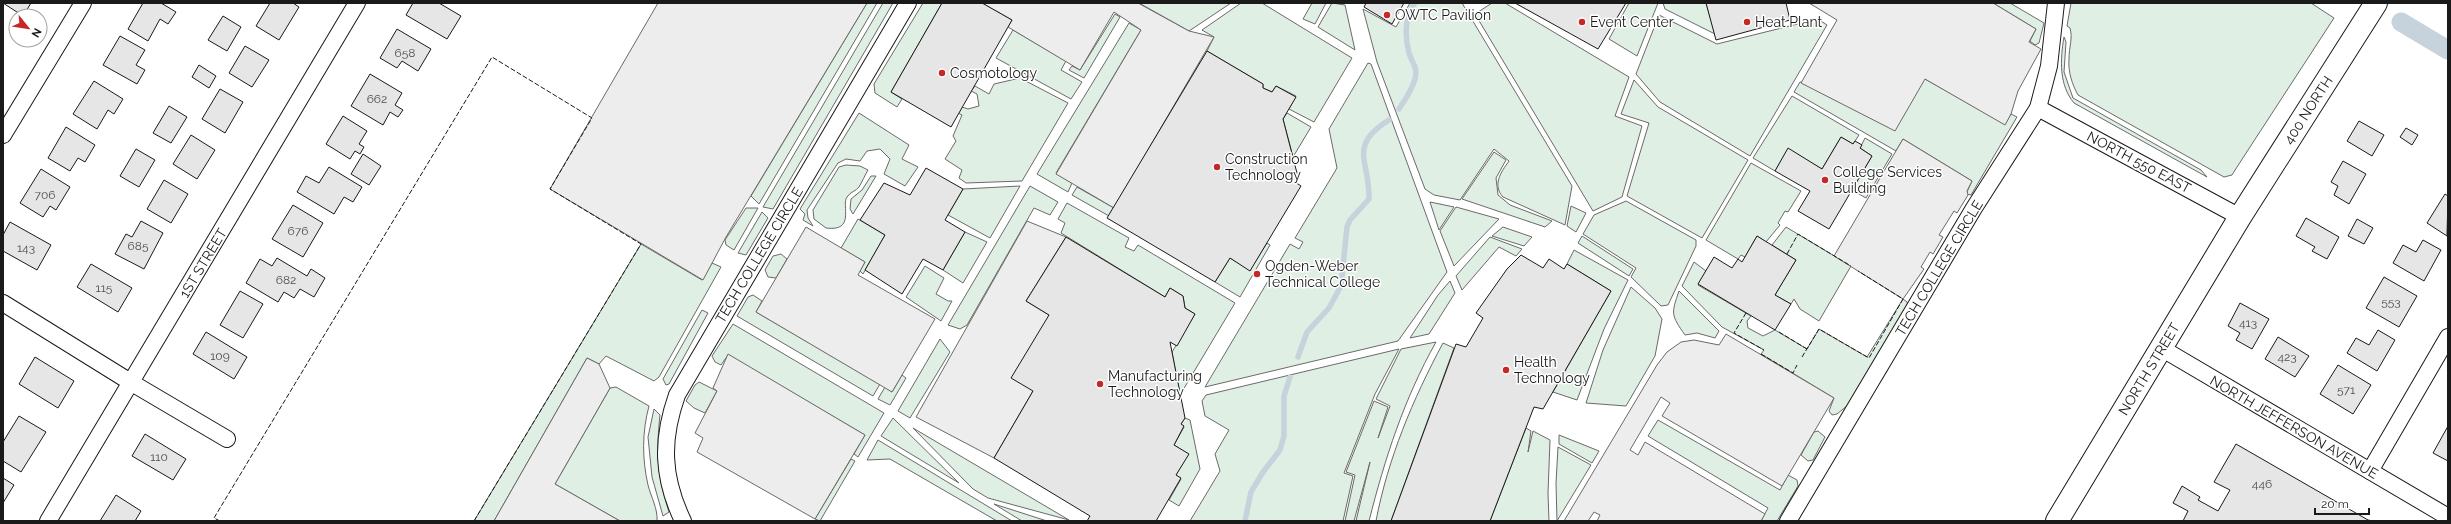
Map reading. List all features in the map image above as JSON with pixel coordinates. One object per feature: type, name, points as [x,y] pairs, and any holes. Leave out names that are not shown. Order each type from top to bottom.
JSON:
[{"type":"main road","name":"400 NORTH","points":[[2240,217],[2376,3]]},
{"type":"main road","name":"NORTH STREET","points":[[2057,521],[2240,217]]},
{"type":"street","points":[[5,126],[83,3]]},
{"type":"street","name":"1ST STREET","points":[[48,521],[132,384],[357,3]]},
{"type":"street","name":"TECH COLLEGE CIRCLE","points":[[683,521],[673,500],[665,464],[668,420],[677,395],[908,3]]},
{"type":"street","name":"TECH COLLEGE CIRCLE","points":[[1788,521],[1974,208],[2038,108],[2049,66],[2056,3]]},
{"type":"street","name":"NORTH 550 EAST","points":[[2038,108],[2240,217]]},
{"type":"street","points":[[3,303],[132,384],[227,439]]},
{"type":"street","points":[[2370,471],[2448,337]]},
{"type":"street","name":"NORTH JEFFERSON AVENUE","points":[[2161,348],[2448,517]]},
{"type":"green space","points":[[867,3],[877,3],[759,204],[751,196]]},
{"type":"green space","points":[[883,3],[893,3],[773,209],[763,207]]},
{"type":"green space","points":[[923,3],[942,3],[891,92],[902,99],[897,107],[875,93],[874,84]]},
{"type":"green space","points":[[1139,3],[1231,3],[1189,31]]},
{"type":"green space","points":[[1241,3],[1262,3],[1352,58],[1314,122],[1289,109],[1296,96],[1276,86],[1272,92],[1263,88],[1263,84],[1207,51],[1214,37],[1202,30]]},
{"type":"green space","points":[[1312,3],[1326,3],[1315,24],[1303,19]]},
{"type":"green space","points":[[1332,3],[1345,5],[1355,50],[1318,27]]},
{"type":"green space","points":[[1410,3],[1462,3],[1572,186],[1565,225],[1503,197],[1498,188],[1498,183],[1503,170],[1509,161],[1494,149],[1460,200],[1434,195],[1425,189],[1377,62],[1363,9],[1396,27]]},
{"type":"green space","points":[[1492,3],[1505,3],[1629,77],[1615,116],[1642,126],[1622,197],[1593,211],[1475,14]]},
{"type":"green space","points":[[1629,3],[1658,3],[1637,56],[1609,39]]},
{"type":"green space","points":[[1663,3],[1706,3],[1715,34],[1665,9]]},
{"type":"green space","points":[[1993,3],[2010,3],[2044,23],[2039,43],[2035,45],[2030,41],[2036,29]]},
{"type":"green space","points":[[2071,3],[2311,3],[2334,18],[2232,175],[2224,177],[2078,95],[2072,82],[2069,69],[2071,35],[2070,28],[2067,26]]},
{"type":"green space","points":[[1115,14],[1120,17],[1084,78],[1069,70],[1072,66],[1080,70]]},
{"type":"green space","points":[[1659,15],[1717,44],[1818,19],[1827,25],[1750,156],[1660,102],[1636,74]]},
{"type":"green space","points":[[1129,23],[1141,30],[1056,173],[1072,183],[1068,192],[1037,174]]},
{"type":"green space","points":[[1013,30],[1066,61],[1061,70],[1082,82],[1071,99],[996,58]]},
{"type":"green space","points":[[2064,37],[2066,42],[2064,72],[2073,98],[2201,170],[2207,177],[2074,103],[2069,96],[2063,80],[2061,63]]},
{"type":"green space","points":[[1368,63],[1371,64],[1447,272],[1398,341],[1205,387],[1290,244],[1299,249],[1303,242],[1295,238],[1337,168],[1329,129]]},
{"type":"green space","points":[[1020,78],[1068,103],[1022,181],[966,183],[959,178],[962,170],[945,159],[956,141],[953,136],[962,115],[958,113],[962,107],[968,109],[979,106],[977,94],[971,91],[975,86],[989,94],[994,84]]},
{"type":"green space","points":[[1925,79],[2005,124],[2011,114],[2017,117],[1971,195],[1966,194],[1972,181],[1903,139],[1896,151],[1794,92],[1800,82]]},
{"type":"green space","points":[[1634,80],[1658,107],[1748,160],[1702,238],[1627,196],[1649,123],[1621,114]]},
{"type":"green space","points":[[1792,96],[1859,135],[1853,144],[1841,137],[1822,169],[1788,149],[1775,171],[1753,158]]},
{"type":"green space","points":[[859,113],[909,145],[902,159],[918,167],[905,186],[884,174],[890,159],[880,149],[867,151],[860,161],[846,159],[838,163],[807,210],[808,218],[813,226],[803,220],[805,214],[800,209]]},
{"type":"green space","points":[[1287,113],[1311,127],[1293,157],[1283,119]]},
{"type":"green space","points":[[1865,138],[1892,154],[1866,198],[1852,190],[1872,156],[1860,148]]},
{"type":"green space","points":[[1494,152],[1506,160],[1496,178],[1498,195],[1510,205],[1552,221],[1545,227],[1462,199]]},
{"type":"green space","points":[[1751,163],[1801,191],[1788,212],[1785,211],[1778,223],[1780,225],[1766,242],[1757,236],[1745,257],[1741,255],[1738,259],[1706,240]]},
{"type":"green space","points":[[846,165],[860,166],[868,170],[859,187],[847,197],[846,217],[844,222],[841,226],[835,228],[826,228],[814,219],[813,210],[839,167]]},
{"type":"green space","points":[[871,176],[876,176],[853,214],[850,209],[851,199],[862,190]]},
{"type":"green space","points":[[1020,186],[990,238],[948,215],[963,189]]},
{"type":"green space","points":[[1030,186],[1058,202],[1050,215],[1034,208],[967,325],[960,329],[948,325]]},
{"type":"green space","points":[[1077,187],[1114,208],[1109,216],[1072,195]]},
{"type":"green space","points":[[1626,201],[1696,240],[1696,246],[1668,305],[1661,306],[1631,277],[1636,268],[1583,234],[1594,215]]},
{"type":"green space","points":[[1430,202],[1454,207],[1439,230]]},
{"type":"green space","points":[[1067,203],[1129,238],[1125,247],[1134,251],[1138,245],[1235,303],[1180,395],[1172,352],[1195,314],[1185,308],[1183,296],[1170,288],[1165,297],[1061,233],[1065,223],[1058,219]]},
{"type":"green space","points":[[1571,206],[1586,213],[1576,232],[1567,226]]},
{"type":"green space","points":[[1456,207],[1499,219],[1454,266],[1440,231]]},
{"type":"green space","points":[[746,208],[758,208],[734,250],[726,245],[725,240]]},
{"type":"green space","points":[[762,212],[768,218],[746,255],[738,253]]},
{"type":"green space","points":[[858,219],[885,235],[863,274],[860,271],[865,262],[841,248]]},
{"type":"green space","points":[[1503,227],[1532,237],[1524,246],[1492,236]]},
{"type":"green space","points":[[1786,227],[1851,266],[1819,321],[1800,309],[1794,299],[1791,304],[1775,295],[1796,260],[1772,245]]},
{"type":"green space","points":[[965,232],[987,242],[963,283],[943,270]]},
{"type":"green space","points":[[1582,236],[1633,269],[1629,276],[1578,243]]},
{"type":"green space","points":[[1490,237],[1522,249],[1516,256],[1499,247],[1462,290],[1456,276]]},
{"type":"green space","points":[[1267,243],[1270,245],[1240,297],[1215,282],[1230,258],[1250,270]]},
{"type":"green space","points":[[641,244],[702,280],[712,263],[721,267],[659,377],[654,381],[606,356],[599,364],[587,358],[494,521],[474,521]]},
{"type":"green space","points":[[1574,250],[1628,280],[1604,329],[1577,400],[1553,392],[1611,291],[1567,264]]},
{"type":"green space","points":[[781,254],[787,259],[776,278],[768,277],[765,270],[773,256]]},
{"type":"green space","points":[[1694,262],[1706,271],[1698,285],[1751,316],[1747,321],[1748,328],[1763,336],[1775,330],[1807,349],[1819,329],[1867,357],[1903,299],[1907,302],[1908,306],[1848,405],[1837,414],[1832,415],[1829,411],[1834,398],[1761,354],[1764,350],[1722,327],[1682,286]]},
{"type":"green space","points":[[925,266],[944,278],[936,294],[948,301],[952,301],[941,321],[906,297]]},
{"type":"green space","points":[[1450,281],[1455,293],[1429,334],[1410,338],[1438,295]]},
{"type":"green space","points":[[1631,287],[1655,308],[1662,319],[1655,356],[1626,406],[1586,403],[1603,350]]},
{"type":"green space","points":[[1679,291],[1719,331],[1715,338],[1697,333],[1685,335],[1677,323],[1674,314]]},
{"type":"green space","points":[[753,295],[762,301],[756,312],[880,384],[873,396],[737,316],[748,297]]},
{"type":"green space","points":[[702,310],[708,313],[669,384],[666,385],[663,379]]},
{"type":"green space","points":[[733,324],[884,413],[858,457],[854,454],[865,435],[728,355],[721,365],[715,362],[712,356]]},
{"type":"green space","points":[[940,339],[950,352],[910,418],[898,411]]},
{"type":"green space","points":[[1436,342],[1414,385],[1396,429],[1369,521],[1356,521],[1370,462],[1354,521],[1345,521],[1355,475],[1346,472],[1374,401],[1388,407],[1378,438],[1390,406],[1376,399],[1401,349]]},
{"type":"green space","points":[[1443,343],[1454,348],[1391,521],[1376,521],[1387,474],[1403,429]]},
{"type":"green space","points":[[1399,349],[1375,394],[1344,473],[1353,476],[1343,521],[1190,521],[1220,471],[1215,454],[1229,430],[1205,416],[1202,401],[1206,395]]},
{"type":"green space","points":[[902,375],[906,378],[890,405],[878,399],[885,387],[892,392]]},
{"type":"green space","points":[[699,382],[717,391],[705,413],[694,408],[686,401],[695,385]]},
{"type":"green space","points":[[616,387],[649,406],[645,426],[644,455],[646,475],[657,521],[620,521],[555,484],[610,388]]},
{"type":"green space","points":[[654,409],[660,415],[658,464],[662,487],[669,512],[663,516],[652,477],[648,437]]},
{"type":"green space","points":[[893,418],[959,483],[881,436]]},
{"type":"green space","points":[[1185,418],[1190,420],[1200,469],[1179,506],[1169,500],[1181,479],[1176,475],[1188,454],[1174,445],[1184,427],[1181,424]]},
{"type":"green space","points":[[1658,420],[1780,490],[1788,475],[1797,480],[1798,486],[1777,521],[1761,521],[1768,508],[1648,436]]},
{"type":"green space","points":[[913,428],[1069,520],[988,498],[973,489]]},
{"type":"green space","points":[[1526,428],[1531,431],[1528,452],[1533,431],[1550,440],[1548,493],[1549,521],[1490,521]]},
{"type":"green space","points":[[1818,431],[1825,437],[1813,460],[1808,461],[1801,455],[1814,432]]},
{"type":"green space","points":[[1559,435],[1599,451],[1592,463],[1559,444]]},
{"type":"green space","points":[[878,440],[1012,521],[997,521],[890,459],[867,460]]},
{"type":"green space","points":[[1558,447],[1591,465],[1557,521],[1556,483]]},
{"type":"green space","points":[[851,459],[855,461],[820,521],[815,519]]},
{"type":"green space","points":[[994,504],[1047,521],[1022,521]]},
{"type":"shaded area","points":[[658,3],[867,3],[726,237],[703,280],[550,189]]},
{"type":"shaded area","points":[[982,3],[1138,3],[1189,31],[1214,37],[1114,208],[1056,174],[1141,30],[1114,12],[1080,70],[1008,27],[1012,20]]},
{"type":"shaded area","points":[[1809,3],[1993,3],[2036,29],[2029,42],[2041,49],[2018,91],[2011,114],[2005,125],[1925,79],[1895,131],[1801,83],[1837,20]]},
{"type":"shaded area","points":[[1903,139],[1972,181],[1967,191],[1968,195],[1957,213],[1954,211],[1939,235],[1943,237],[1933,254],[1930,252],[1921,267],[1924,269],[1903,299],[1834,256]]},
{"type":"shaded area","points":[[1027,221],[1066,237],[1026,301],[1049,315],[1033,391],[994,458],[916,417]]},
{"type":"shaded area","points":[[806,227],[865,262],[858,275],[935,319],[892,392],[756,312]]},
{"type":"shaded area","points":[[1726,334],[1834,398],[1782,486],[1662,416],[1670,403],[1661,397],[1630,450],[1638,455],[1645,442],[1765,514],[1761,521],[1597,521],[1600,515],[1594,512],[1588,521],[1564,521],[1657,365],[1667,352],[1681,342],[1694,340],[1719,345]]},
{"type":"shaded area","points":[[728,354],[865,435],[815,519],[697,452],[703,438],[695,433],[717,391],[713,388]]},
{"type":"shaded area","points":[[587,358],[599,364],[610,388],[555,484],[620,521],[494,521]]},
{"type":"building","points":[[3,3],[31,3],[28,8],[11,8]]},
{"type":"building","points":[[143,3],[161,3],[176,12],[168,24],[160,19],[148,41],[128,29]]},
{"type":"building","points":[[270,3],[293,3],[299,7],[279,40],[256,26]]},
{"type":"building","points":[[413,3],[439,3],[461,16],[447,39],[406,15]]},
{"type":"building","name":"Cosmotology","points":[[942,3],[982,3],[1012,20],[951,127],[891,92]]},
{"type":"building","name":"OWTC Pavilion","points":[[1366,3],[1404,3],[1392,24],[1364,7]]},
{"type":"building","name":"Event Center","points":[[1515,3],[1626,3],[1598,49]]},
{"type":"building","name":"Heat Plant","points":[[1706,3],[1786,3],[1790,20],[1716,40]]},
{"type":"building","points":[[223,16],[241,27],[227,51],[208,40]]},
{"type":"building","points":[[397,29],[431,49],[418,71],[402,61],[397,68],[380,58]]},
{"type":"building","points":[[120,36],[145,50],[136,65],[145,70],[137,84],[103,65]]},
{"type":"building","points":[[245,46],[269,60],[252,87],[229,73]]},
{"type":"building","name":"Construction Technology","points":[[1207,51],[1263,84],[1263,88],[1272,92],[1276,86],[1296,97],[1283,119],[1298,177],[1295,182],[1301,186],[1250,271],[1230,258],[1215,282],[1107,218]]},
{"type":"building","points":[[199,65],[216,76],[209,88],[192,77]]},
{"type":"building","points":[[370,74],[402,93],[395,105],[403,110],[398,117],[390,112],[383,125],[351,106]]},
{"type":"building","points":[[94,81],[123,99],[114,114],[108,110],[97,129],[73,114]]},
{"type":"building","points":[[220,89],[243,102],[225,133],[202,119]]},
{"type":"building","points":[[169,106],[187,117],[171,143],[153,133]]},
{"type":"building","points":[[343,116],[367,131],[359,144],[364,147],[360,154],[355,151],[350,159],[326,144]]},
{"type":"building","points":[[2359,121],[2384,135],[2372,156],[2347,141]]},
{"type":"building","points":[[66,127],[95,145],[85,162],[78,158],[70,171],[48,158]]},
{"type":"building","points":[[2406,128],[2418,135],[2412,145],[2400,137]]},
{"type":"building","points":[[191,135],[215,150],[197,179],[173,164]]},
{"type":"building","name":"College Services Building","points":[[1841,137],[1853,144],[1855,141],[1862,145],[1860,148],[1872,156],[1829,229],[1798,211],[1810,191],[1775,171],[1788,148],[1822,169]]},
{"type":"building","points":[[136,149],[155,160],[139,187],[120,176]]},
{"type":"building","points":[[363,154],[381,166],[369,185],[351,174]]},
{"type":"building","points":[[2343,161],[2366,174],[2349,204],[2334,195],[2338,186],[2331,182]]},
{"type":"building","points":[[329,167],[362,187],[353,202],[344,197],[334,214],[297,192],[306,176],[319,183]]},
{"type":"building","points":[[926,168],[963,189],[945,220],[965,232],[943,270],[923,259],[902,294],[865,270],[885,235],[860,220],[884,183],[910,195]]},
{"type":"building","points":[[41,169],[70,187],[56,210],[50,206],[43,217],[20,203]]},
{"type":"building","points":[[164,180],[188,194],[171,223],[147,209]]},
{"type":"building","points":[[2445,194],[2448,196],[2447,236],[2427,223]]},
{"type":"building","points":[[293,205],[323,223],[303,257],[272,239]]},
{"type":"building","points":[[2306,218],[2339,237],[2327,259],[2312,251],[2315,247],[2296,236]]},
{"type":"building","points":[[2357,219],[2373,228],[2364,244],[2348,236]]},
{"type":"building","points":[[141,221],[163,233],[144,269],[115,254],[126,234],[132,237]]},
{"type":"building","points":[[10,222],[51,245],[37,270],[3,251],[3,235]]},
{"type":"building","points":[[1757,236],[1796,260],[1775,295],[1791,304],[1775,330],[1698,284],[1714,257],[1732,268],[1738,259],[1742,262]]},
{"type":"building","name":"Manufacturing Technology","points":[[1066,237],[1165,297],[1170,288],[1183,296],[1185,308],[1195,314],[1177,346],[1170,342],[1185,418],[1181,424],[1184,426],[1174,445],[1189,454],[1176,475],[1181,478],[1156,521],[1087,521],[1090,516],[994,458],[1033,391],[1011,378],[1049,315],[1026,301]]},
{"type":"building","points":[[2423,240],[2441,250],[2424,281],[2393,263],[2403,245],[2416,252]]},
{"type":"building","name":"Health Technology","points":[[1521,255],[1543,268],[1549,259],[1564,269],[1567,264],[1611,291],[1543,409],[1534,407],[1490,521],[1391,521],[1456,344],[1466,347],[1483,318],[1476,313],[1507,269]]},
{"type":"building","points":[[277,258],[307,276],[311,269],[325,278],[314,297],[300,289],[294,298],[284,292],[278,302],[246,283],[260,259],[272,266]]},
{"type":"building","points":[[91,264],[132,288],[118,312],[77,287]]},
{"type":"building","points":[[2384,277],[2417,296],[2399,327],[2366,308]]},
{"type":"building","points":[[240,291],[263,304],[243,338],[220,325]]},
{"type":"building","points":[[2240,303],[2269,319],[2252,349],[2236,340],[2240,333],[2228,326]]},
{"type":"building","points":[[2378,330],[2395,340],[2377,371],[2347,353],[2356,338],[2369,345]]},
{"type":"building","points":[[206,332],[247,357],[234,379],[193,354]]},
{"type":"building","points":[[2278,337],[2309,356],[2295,377],[2265,359]]},
{"type":"building","points":[[35,357],[74,381],[58,408],[19,384]]},
{"type":"building","points":[[2338,365],[2371,385],[2353,414],[2320,394]]},
{"type":"building","points":[[19,416],[46,432],[21,472],[3,461],[3,442]]},
{"type":"building","points":[[2448,426],[2448,461],[2433,453]]},
{"type":"building","points":[[145,434],[186,459],[173,480],[132,456]]},
{"type":"building","points":[[2236,444],[2368,520],[2373,521],[2183,521],[2188,511],[2173,503],[2182,486],[2200,497],[2198,500],[2218,511],[2230,490],[2214,482]]},
{"type":"building","points":[[3,478],[14,485],[3,503]]},
{"type":"building","points":[[116,495],[141,511],[135,521],[100,521]]},
{"type":"waterway","points":[[1399,109],[1410,91],[1416,75],[1409,53],[1406,34],[1409,14],[1415,3]]},
{"type":"waterway","points":[[2401,22],[2448,50]]},
{"type":"waterway","points":[[1298,357],[1307,332],[1329,308],[1341,286],[1347,227],[1350,220],[1369,199],[1364,146],[1368,138],[1376,129],[1389,120]]},
{"type":"waterway","points":[[1245,521],[1251,492],[1263,472],[1280,450],[1284,436],[1284,396],[1290,377]]},
{"type":"fence","points":[[220,521],[214,518],[492,57],[592,118],[550,189],[641,244],[474,521]]},
{"type":"fence","points":[[1787,254],[1798,234],[1851,266]]},
{"type":"fence","points":[[1802,357],[1819,329],[1869,358],[1903,299],[1858,271]]},
{"type":"fence","points":[[1746,313],[1734,333],[1764,350]]},
{"type":"fence","points":[[1779,332],[1807,349]]},
{"type":"fence","points":[[1761,354],[1793,373],[1797,365]]},
{"type":"place","name":"OWTC Pavilion","points":[[1387,15]]},
{"type":"place","name":"Event Center","points":[[1582,22]]},
{"type":"place","name":"Heat Plant","points":[[1747,22]]},
{"type":"place","name":"Cosmotology","points":[[942,73]]},
{"type":"place","name":"Construction Technology","points":[[1217,167]]},
{"type":"place","name":"College Services Building","points":[[1825,180]]},
{"type":"place","name":"Ogden-Weber Technical College","points":[[1257,274]]},
{"type":"place","name":"Health Technology","points":[[1506,370]]},
{"type":"place","name":"Manufacturing Technology","points":[[1100,384]]}]
